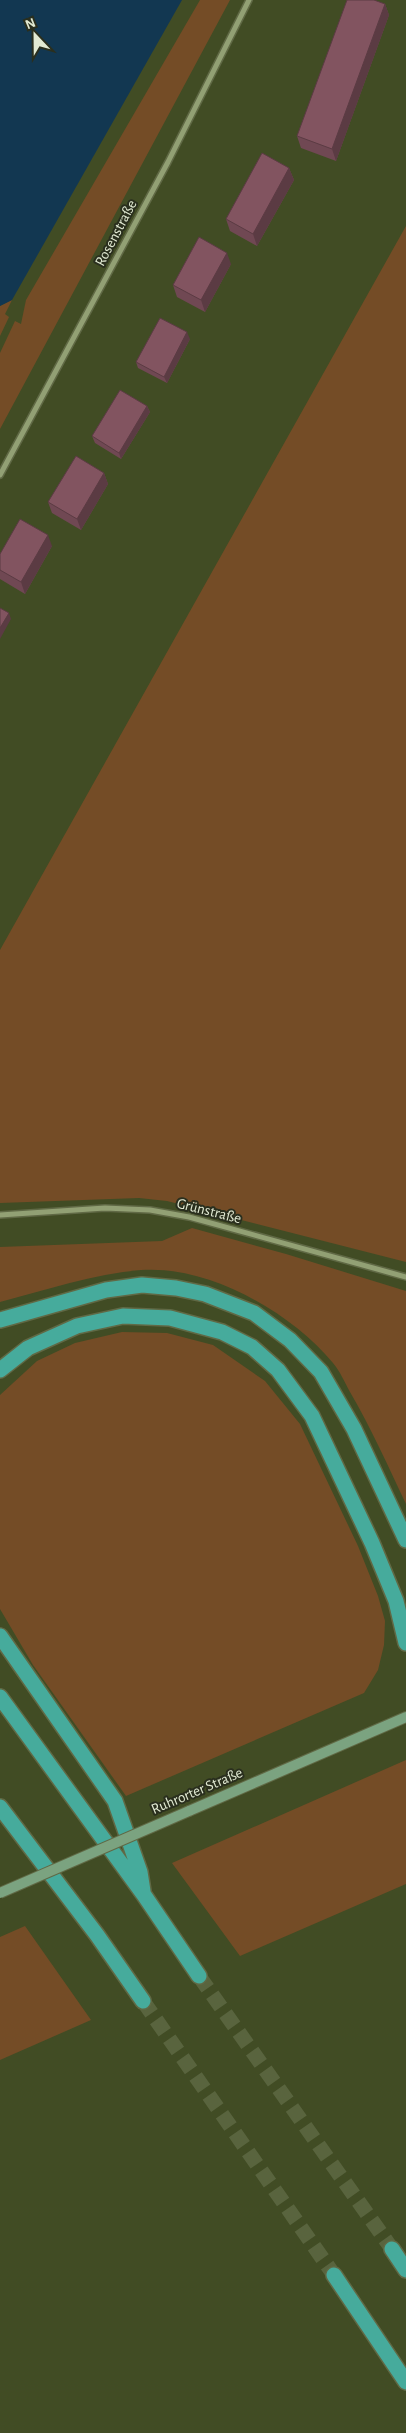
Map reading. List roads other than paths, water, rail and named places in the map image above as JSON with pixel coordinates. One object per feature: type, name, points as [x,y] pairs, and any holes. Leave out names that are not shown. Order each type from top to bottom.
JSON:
[{"type":"highway","points":[[0,1320],[106,1290],[142,1285],[176,1288],[205,1294],[254,1313],[290,1340],[321,1372],[354,1429],[406,1540]]},
{"type":"highway","points":[[0,1370],[28,1348],[77,1326],[122,1316],[170,1318],[222,1332],[252,1347],[278,1370],[312,1416],[372,1543],[396,1601],[406,1643]]},
{"type":"highway","points":[[0,1636],[115,1801],[140,1872],[144,1895]]},
{"type":"highway","points":[[0,1697],[144,1895],[199,1976]]},
{"type":"highway","points":[[0,1807],[97,1935],[143,2001]]},
{"type":"highway","points":[[392,2249],[406,2270]]},
{"type":"highway","points":[[334,2275],[406,2382]]},
{"type":"main road","name":"Ruhrorter Straße","points":[[0,1894],[406,1718]]},
{"type":"street","name":"Rosenstraße","points":[[0,475],[168,162],[250,0]]},
{"type":"street","name":"Grünstraße","points":[[0,1215],[105,1208],[150,1210],[189,1217],[406,1277]]},
{"type":"water","points":[[0,0],[182,0],[12,300],[0,306]]},
{"type":"tunnel","points":[[199,1976],[392,2249]]},
{"type":"tunnel","points":[[143,2001],[334,2275]]}]
